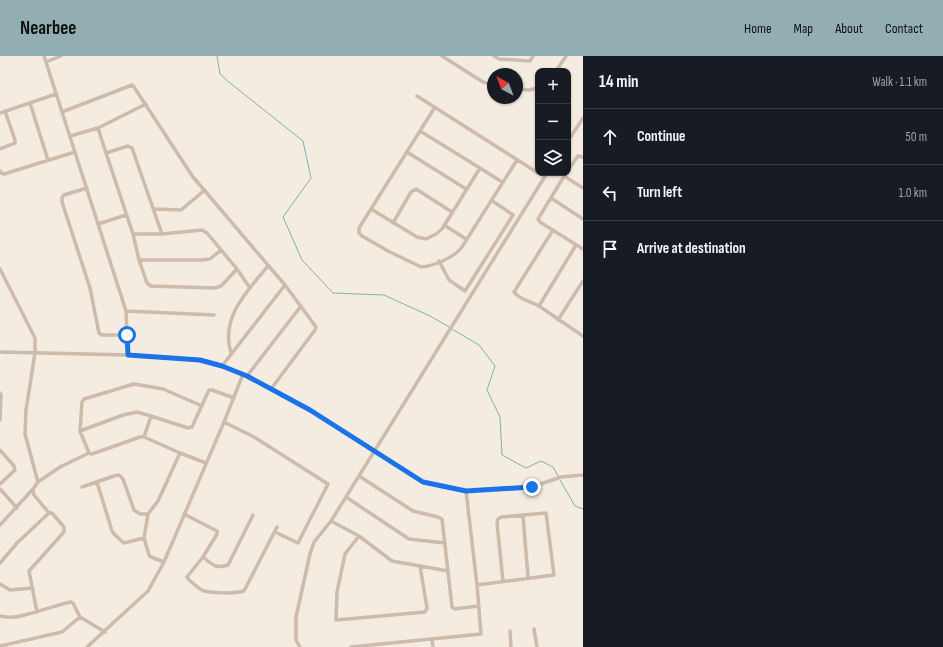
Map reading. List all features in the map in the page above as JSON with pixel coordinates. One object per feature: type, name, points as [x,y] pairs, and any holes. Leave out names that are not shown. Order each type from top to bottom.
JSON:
[{"type":"street","points":[[44,56],[126,311],[128,355]]},
{"type":"street","points":[[46,62],[61,56]]},
{"type":"street","points":[[442,56],[487,83]]},
{"type":"street","points":[[494,56],[499,59],[530,61],[533,56]]},
{"type":"street","points":[[558,68],[566,56]]},
{"type":"street","points":[[62,112],[129,86],[134,87],[194,177],[301,306],[316,327],[315,330],[271,389]]},
{"type":"street","points":[[523,90],[535,89]]},
{"type":"street","points":[[0,113],[56,94]]},
{"type":"street","points":[[417,96],[535,171]]},
{"type":"street","points":[[30,103],[48,160]]},
{"type":"street","points":[[70,136],[98,128],[146,104]]},
{"type":"street","points":[[435,107],[359,228],[359,233],[362,236],[416,265],[425,266],[439,261],[459,251],[490,200],[517,160]]},
{"type":"street","points":[[0,148],[15,143],[5,111]]},
{"type":"street","points":[[569,140],[582,121]]},
{"type":"street","points":[[98,128],[133,234],[139,260],[147,282],[151,286],[218,288],[237,268]]},
{"type":"street","points":[[420,131],[502,182]]},
{"type":"street","points":[[106,153],[128,146],[132,148],[162,234]]},
{"type":"street","points":[[0,171],[4,174],[75,152]]},
{"type":"street","points":[[407,152],[466,189]]},
{"type":"street","points":[[571,166],[578,156],[583,157]]},
{"type":"street","points":[[371,209],[417,238],[426,239],[436,234],[444,226],[480,168]]},
{"type":"street","points":[[300,647],[296,640],[296,617],[314,542],[331,521],[545,176]]},
{"type":"street","points":[[564,176],[538,219],[540,222],[583,249]]},
{"type":"street","points":[[566,176],[583,188]]},
{"type":"street","points":[[87,188],[64,195],[62,202],[90,288],[99,333],[102,335],[127,335]]},
{"type":"street","points":[[393,223],[411,192],[416,189],[452,212]]},
{"type":"street","points":[[154,209],[181,210],[205,190]]},
{"type":"street","points":[[551,198],[583,219]]},
{"type":"street","points":[[465,291],[513,215],[490,200]]},
{"type":"street","points":[[98,224],[126,215]]},
{"type":"street","points":[[444,226],[466,239]]},
{"type":"street","points":[[133,234],[162,234],[202,230],[207,233],[237,268],[250,288]]},
{"type":"street","points":[[553,230],[514,292],[525,300],[539,306],[581,335],[583,329]]},
{"type":"street","points":[[539,306],[576,245]]},
{"type":"street","points":[[139,260],[203,260],[210,259],[221,250]]},
{"type":"street","points":[[439,261],[449,280],[471,295]]},
{"type":"street","points":[[231,353],[227,333],[232,316],[250,288],[268,266]]},
{"type":"street","points":[[0,269],[34,338],[35,353],[26,410],[26,434],[38,482]]},
{"type":"street","points":[[558,320],[583,281]]},
{"type":"street","points":[[222,366],[285,285]]},
{"type":"street","points":[[247,376],[301,306]]},
{"type":"street","points":[[126,311],[214,315]]},
{"type":"street","points":[[0,352],[128,355],[200,360],[222,366],[243,374],[310,410],[423,482],[466,491],[532,487],[561,477],[583,474]]},
{"type":"street","points":[[87,647],[148,591],[164,562],[243,374]]},
{"type":"street","points":[[89,453],[80,431],[84,399],[134,384],[163,389],[202,406]]},
{"type":"street","points":[[80,431],[123,415],[137,412],[188,428],[192,427],[209,390],[234,398]]},
{"type":"street","points":[[0,393],[0,420]]},
{"type":"street","points":[[144,437],[152,416]]},
{"type":"street","points":[[224,422],[254,437],[328,484],[298,543],[275,532]]},
{"type":"street","points":[[0,525],[33,490],[38,482],[60,467],[89,453],[92,454],[140,437],[144,437],[206,463]]},
{"type":"street","points":[[0,450],[14,466],[15,470],[0,484]]},
{"type":"street","points":[[164,562],[149,555],[144,538],[148,514],[158,501],[180,453]]},
{"type":"street","points":[[82,487],[114,476],[119,476],[123,479],[134,510],[140,514],[148,514]]},
{"type":"street","points":[[359,476],[413,511],[440,517],[442,519],[452,607],[455,609],[478,606]]},
{"type":"street","points":[[96,482],[114,534],[124,543],[144,538]]},
{"type":"street","points":[[0,489],[17,508]]},
{"type":"street","points":[[33,490],[34,495],[49,513],[52,513],[64,527],[64,530],[30,569],[37,612]]},
{"type":"street","points":[[351,647],[481,634],[466,491]]},
{"type":"street","points":[[346,497],[409,539],[445,543]]},
{"type":"street","points":[[477,585],[554,575],[547,514],[545,512],[523,516],[501,517],[498,519],[497,523],[503,581]]},
{"type":"street","points":[[0,563],[17,543],[49,513]]},
{"type":"street","points":[[184,514],[217,531],[217,534],[203,557],[188,574],[188,579],[203,590],[244,591],[277,527]]},
{"type":"street","points":[[203,557],[215,566],[221,567],[228,565],[253,515]]},
{"type":"street","points":[[523,516],[528,578]]},
{"type":"street","points":[[331,521],[359,536],[392,561],[448,571]]},
{"type":"street","points":[[359,536],[345,554],[337,592],[336,620],[425,612],[427,608],[420,566]]},
{"type":"street","points":[[0,584],[10,590],[33,588]]},
{"type":"street","points":[[0,616],[9,617],[37,612],[70,602],[73,603],[80,617],[105,632]]},
{"type":"street","points":[[0,646],[62,632],[80,617]]},
{"type":"street","points":[[534,629],[537,647]]},
{"type":"street","points":[[510,631],[511,647]]},
{"type":"street","points":[[432,639],[433,647]]},
{"type":"street","points":[[17,642],[17,647]]},
{"type":"waterway","points":[[217,56],[220,74],[303,141],[311,178],[283,217],[302,260],[333,293],[384,295],[430,316],[449,327]]},
{"type":"waterway","points":[[452,329],[479,345],[495,366],[487,390],[500,417],[502,455],[526,468],[541,461],[553,467],[558,476]]},
{"type":"waterway","points":[[560,480],[575,506],[583,509]]},
{"type":"route","points":[[127,335],[128,355],[200,360],[222,366],[247,376],[310,410],[423,482],[466,491],[532,487]]}]
